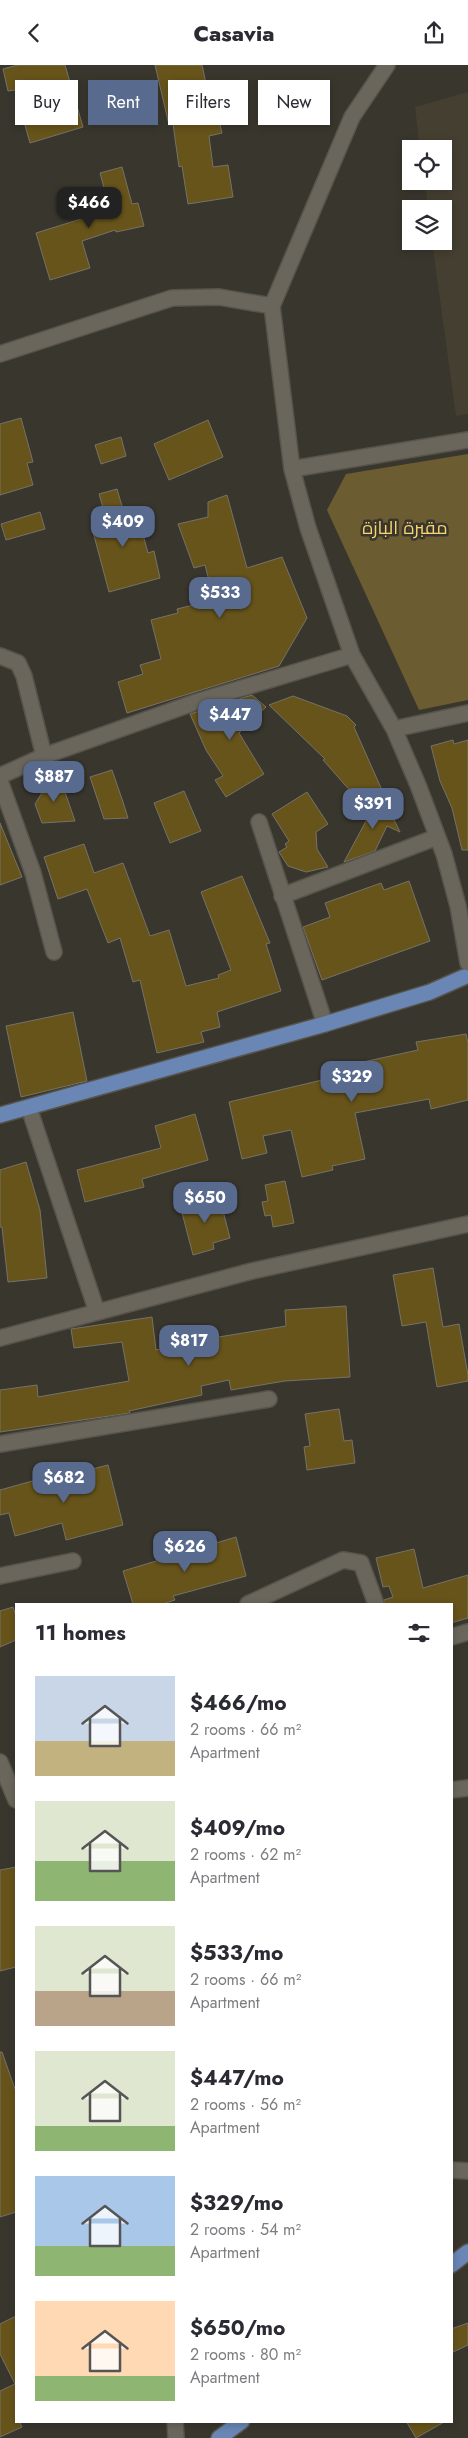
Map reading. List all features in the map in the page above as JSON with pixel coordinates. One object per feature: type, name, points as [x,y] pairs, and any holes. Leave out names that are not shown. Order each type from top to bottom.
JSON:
[{"type":"main road","points":[[0,1115],[29,1109],[430,992],[467,972]]},
{"type":"main road","points":[[453,2263],[468,2252]]},
{"type":"main road","points":[[226,2436],[240,2423]]},
{"type":"street","points":[[387,65],[352,117],[272,306],[292,469],[308,528],[352,655],[394,729],[418,785],[437,837],[458,906],[467,972]]},
{"type":"street","points":[[0,354],[172,298],[219,297],[272,306]]},
{"type":"street","points":[[292,469],[468,439]]},
{"type":"street","points":[[0,775],[44,756],[196,702],[352,655]]},
{"type":"street","points":[[0,656],[18,663],[24,676],[44,756]]},
{"type":"street","points":[[394,729],[468,713]]},
{"type":"street","points":[[0,781],[33,873],[54,952]]},
{"type":"street","points":[[259,823],[325,1024]]},
{"type":"street","points":[[282,896],[437,837]]},
{"type":"street","points":[[29,1109],[97,1312]]},
{"type":"street","points":[[0,1338],[252,1271],[468,1224]]},
{"type":"street","points":[[0,1444],[268,1399]]},
{"type":"street","points":[[250,1603],[343,1560],[361,1563],[376,1603]]},
{"type":"street","points":[[0,1576],[73,1561]]},
{"type":"street","points":[[453,1636],[468,1632]]},
{"type":"street","points":[[0,1762],[15,1798]]},
{"type":"street","points":[[453,1790],[468,1787]]},
{"type":"street","points":[[453,2170],[468,2171]]},
{"type":"street","points":[[175,2423],[176,2438]]},
{"type":"shaded area","points":[[468,92],[468,414],[456,416],[433,250],[452,250],[452,200],[427,200],[426,190],[452,190],[452,140],[419,140],[415,107]]},
{"type":"green space","name":"مقبرة البازة","points":[[468,454],[468,700],[419,710],[327,510],[346,474]]},
{"type":"building","points":[[18,65],[65,65],[69,80],[15,80],[15,90],[8,91],[3,69]]},
{"type":"building","points":[[155,65],[202,65],[205,80],[168,80],[168,121]]},
{"type":"building","points":[[78,110],[83,127],[30,143],[25,125],[78,125]]},
{"type":"building","points":[[173,125],[220,125],[222,133],[209,136],[213,167],[228,165],[233,197],[188,204],[182,166],[179,167]]},
{"type":"building","points":[[122,167],[132,204],[138,203],[144,226],[116,232],[115,230],[82,241],[90,268],[50,280],[36,233],[110,210],[100,173]]},
{"type":"building","points":[[21,418],[33,462],[27,463],[33,485],[0,495],[0,424]]},
{"type":"building","points":[[208,420],[223,457],[169,480],[154,444]]},
{"type":"building","points":[[121,437],[126,456],[101,464],[95,445]]},
{"type":"building","points":[[117,489],[127,523],[139,520],[148,553],[154,551],[160,578],[109,592],[93,532],[109,528],[99,494]]},
{"type":"building","points":[[227,495],[247,568],[282,557],[307,618],[279,666],[127,713],[118,682],[143,674],[140,665],[161,659],[151,620],[178,613],[177,609],[214,600],[205,565],[194,568],[178,524],[208,517],[208,502]]},
{"type":"building","points":[[40,512],[45,529],[6,540],[1,524]]},
{"type":"building","points":[[252,695],[266,707],[239,733],[264,774],[226,797],[215,780],[223,776],[206,750],[190,714]]},
{"type":"building","points":[[293,696],[347,716],[356,725],[354,727],[381,788],[360,802],[323,760],[325,759],[269,705]]},
{"type":"building","points":[[453,740],[454,744],[468,740],[468,850],[462,850],[452,808],[440,781],[431,746]]},
{"type":"building","points":[[57,769],[75,821],[42,823],[35,804]]},
{"type":"building","points":[[112,770],[128,818],[104,819],[90,777]]},
{"type":"building","points":[[184,791],[201,831],[170,843],[154,803]]},
{"type":"building","points":[[307,792],[328,824],[316,832],[317,849],[328,867],[306,872],[288,866],[279,852],[287,847],[285,844],[289,841],[272,814]]},
{"type":"building","points":[[381,793],[400,832],[387,826],[375,851],[344,862]]},
{"type":"building","points":[[0,823],[22,877],[0,885]]},
{"type":"building","points":[[84,844],[94,873],[123,863],[150,936],[169,930],[186,986],[219,978],[218,975],[231,970],[201,892],[242,876],[270,943],[266,944],[281,991],[217,1012],[220,1027],[201,1032],[204,1042],[157,1053],[140,980],[133,982],[120,938],[108,943],[87,889],[58,899],[44,857]]},
{"type":"building","points":[[409,881],[430,941],[322,980],[303,927],[330,917],[325,903],[381,883],[384,890]]},
{"type":"building","points":[[73,1012],[87,1081],[21,1097],[6,1026]]},
{"type":"building","points":[[466,1034],[468,1043],[468,1100],[431,1109],[429,1099],[355,1113],[365,1159],[332,1166],[333,1170],[302,1177],[291,1130],[263,1136],[267,1153],[242,1159],[229,1102],[356,1072],[354,1064],[418,1050],[416,1042]]},
{"type":"building","points":[[195,1114],[208,1160],[142,1179],[144,1187],[85,1202],[77,1170],[161,1148],[155,1126]]},
{"type":"building","points":[[26,1162],[40,1210],[47,1278],[8,1282],[2,1227],[0,1227],[0,1170]]},
{"type":"building","points":[[285,1181],[294,1223],[273,1227],[271,1215],[265,1216],[262,1202],[268,1201],[265,1185]]},
{"type":"building","points":[[219,1195],[230,1238],[213,1243],[214,1249],[193,1255],[180,1205]]},
{"type":"building","points":[[433,1268],[443,1327],[459,1324],[468,1375],[468,1381],[437,1387],[426,1322],[402,1326],[393,1275]]},
{"type":"building","points":[[346,1306],[350,1377],[285,1381],[231,1390],[229,1380],[201,1386],[202,1395],[129,1411],[130,1413],[0,1432],[0,1390],[37,1385],[38,1397],[129,1381],[122,1342],[74,1348],[71,1329],[152,1317],[156,1350],[200,1340],[286,1326],[285,1310]]},
{"type":"building","points":[[339,1409],[344,1441],[352,1440],[355,1463],[307,1470],[304,1447],[310,1446],[305,1414]]},
{"type":"building","points":[[108,1465],[123,1525],[66,1540],[62,1523],[15,1536],[9,1513],[0,1515],[0,1490],[36,1480],[37,1483]]},
{"type":"building","points":[[236,1537],[246,1576],[173,1596],[175,1600],[166,1603],[133,1603],[123,1571]]},
{"type":"building","points":[[414,1549],[423,1588],[468,1575],[468,1618],[453,1622],[453,1603],[385,1603],[384,1600],[393,1597],[389,1586],[383,1587],[376,1558]]},
{"type":"building","points":[[13,1607],[15,1613],[15,1640],[0,1647],[0,1611]]},
{"type":"building","points":[[15,1867],[15,1967],[0,1971],[0,1870]]},
{"type":"building","points":[[0,2052],[2,2052],[15,2089],[15,2212],[0,2217]]},
{"type":"building","points":[[15,2316],[15,2384],[0,2354],[0,2324]]},
{"type":"building","points":[[468,2323],[468,2345],[453,2352],[453,2328]]},
{"type":"building","points":[[15,2384],[15,2423],[20,2423],[22,2427],[0,2437],[0,2391]]},
{"type":"building","points":[[407,2423],[442,2423],[416,2438]]}]
